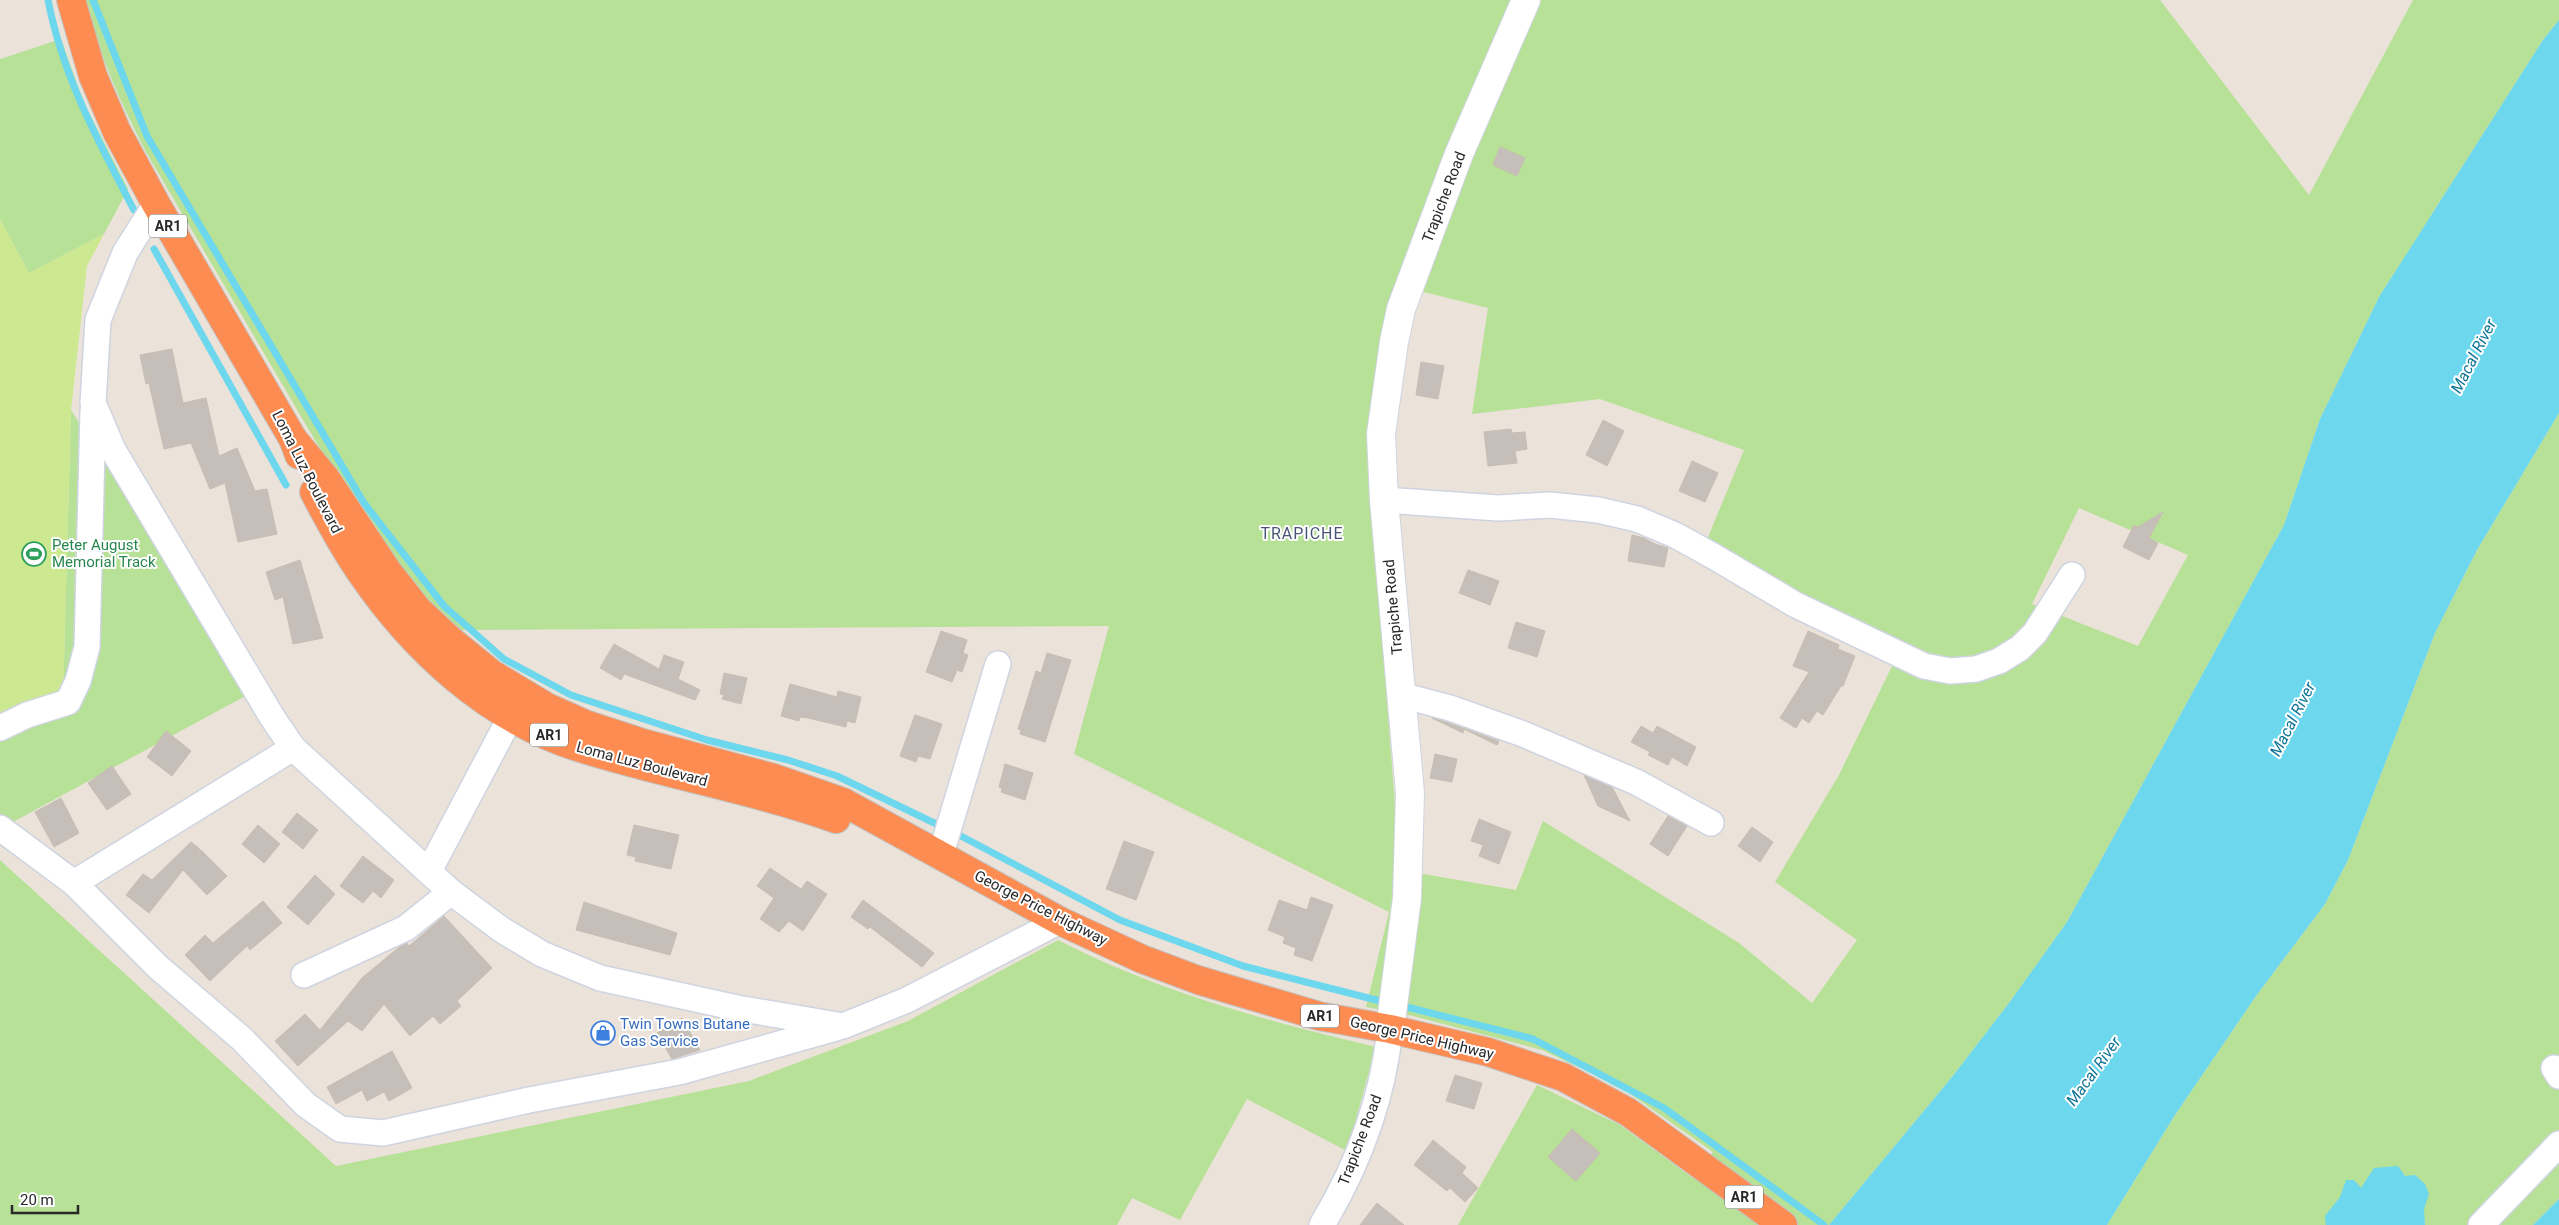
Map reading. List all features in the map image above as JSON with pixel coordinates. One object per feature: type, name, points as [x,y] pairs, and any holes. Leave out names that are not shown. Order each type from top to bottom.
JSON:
[{"type":"highway","name":"Loma Luz Boulevard","points":[[71,0],[92,76],[117,132],[156,204],[293,439],[313,491],[361,573],[406,631],[448,672],[518,705],[576,747],[808,809],[936,855]]},
{"type":"highway","name":"George Price Highway","points":[[936,855],[1060,920],[1142,959],[1198,980],[1319,1016],[1390,1029],[1488,1052],[1562,1076],[1628,1112],[1783,1225]]},
{"type":"street","name":"Trapiche Road","points":[[1322,1225],[1336,1201],[1369,1125],[1380,1093],[1390,1029],[1410,849],[1410,793],[1384,500],[1382,434],[1394,342],[1401,309],[1460,154],[1526,0]]},
{"type":"street","points":[[0,728],[27,715],[68,702],[78,681],[87,647],[93,403],[98,320],[125,253],[156,204]]},
{"type":"street","points":[[93,403],[113,450],[272,717],[293,748],[452,892],[502,930],[542,954],[600,978],[737,1008],[843,1026]]},
{"type":"street","points":[[1384,500],[1498,508],[1550,505],[1598,510],[1637,519],[1698,548],[1796,606],[1924,666],[1950,671],[1976,669],[1999,661],[2020,648],[2035,632],[2072,575]]},
{"type":"street","points":[[936,855],[998,664]]},
{"type":"street","points":[[1401,695],[1450,708],[1558,749],[1636,782],[1711,823]]},
{"type":"street","points":[[429,871],[518,705]]},
{"type":"street","points":[[74,883],[293,748]]},
{"type":"street","points":[[0,828],[74,883],[158,967],[242,1039],[306,1106],[340,1129],[382,1133],[529,1100],[679,1072],[843,1026],[907,1000],[1060,920]]},
{"type":"street","points":[[304,975],[406,928],[452,892]]},
{"type":"street","points":[[2481,1225],[2559,1144]]},
{"type":"green space","points":[[86,0],[2160,0],[2309,195],[2413,0],[2559,0],[2559,20],[2543,40],[2379,297],[2320,419],[2284,525],[2067,922],[2009,1003],[1952,1077],[1829,1225],[1458,1225],[1537,1085],[1620,1125],[1693,1178],[1713,1152],[1619,1086],[1542,1050],[1409,1015],[1366,1007],[1389,912],[1074,754],[1109,626],[454,630],[423,597],[336,476],[146,152],[111,78]],"holes":[[[1400,286],[1488,308],[1472,414],[1600,399],[1744,450],[1699,559],[1895,660],[1839,775],[1775,882],[1857,940],[1812,1003],[1739,943],[1543,821],[1516,890],[1400,870],[1367,444]],[[2079,508],[2188,555],[2138,646],[2032,604]]]},
{"type":"green space","points":[[61,39],[84,103],[128,189],[104,234],[29,273],[0,219],[0,59]]},
{"type":"green space","name":"Peter August Memorial Track","points":[[0,219],[29,273],[104,234],[87,266],[71,410],[63,697],[0,735]]},
{"type":"green space","points":[[71,410],[249,694],[0,829],[0,735],[63,697]]},
{"type":"green space","points":[[2559,413],[2559,1199],[2533,1225],[2107,1225],[2175,1115],[2256,996],[2325,904],[2348,860],[2435,633],[2477,550]]},
{"type":"green space","points":[[0,860],[336,1166],[749,1081],[908,1021],[1058,940],[1135,975],[1174,990],[1294,1027],[1376,1047],[1347,1151],[1247,1099],[1180,1220],[1132,1198],[1117,1225],[0,1225]]},
{"type":"water","name":"Macal River","points":[[2559,20],[2559,413],[2477,550],[2435,633],[2348,860],[2325,904],[2256,996],[2175,1115],[2107,1225],[1829,1225],[1952,1077],[2009,1003],[2067,922],[2284,525],[2320,419],[2379,297],[2543,40]]},
{"type":"water","points":[[2398,1166],[2405,1176],[2415,1175],[2425,1184],[2429,1194],[2424,1209],[2425,1225],[2326,1225],[2325,1216],[2340,1197],[2346,1180],[2354,1180],[2361,1188],[2374,1168]]},
{"type":"water","points":[[2559,1199],[2559,1225],[2533,1225]]},
{"type":"building","points":[[1500,147],[1525,158],[1517,176],[1493,165]]},
{"type":"building","points":[[172,349],[183,403],[206,398],[219,456],[237,448],[255,491],[267,489],[277,534],[238,542],[225,483],[210,489],[191,443],[164,449],[149,383],[146,384],[140,355]]},
{"type":"building","points":[[1421,362],[1444,366],[1438,399],[1416,395]]},
{"type":"building","points":[[1603,420],[1624,431],[1607,466],[1586,455]]},
{"type":"building","points":[[1511,429],[1512,433],[1525,432],[1527,449],[1515,451],[1517,463],[1488,466],[1484,432]]},
{"type":"building","points":[[1692,461],[1718,473],[1705,502],[1679,491]]},
{"type":"building","points":[[2163,512],[2149,538],[2158,543],[2149,560],[2123,547],[2134,525],[2138,527]]},
{"type":"building","points":[[1632,535],[1668,548],[1664,567],[1628,561]]},
{"type":"building","points":[[300,560],[323,638],[293,644],[283,597],[275,600],[266,572]]},
{"type":"building","points":[[1468,570],[1499,581],[1490,605],[1459,593]]},
{"type":"building","points":[[1516,622],[1545,631],[1537,657],[1508,648]]},
{"type":"building","points":[[941,631],[967,640],[963,653],[968,655],[962,672],[957,670],[952,682],[926,672]]},
{"type":"building","points":[[1808,631],[1839,645],[1838,649],[1855,656],[1843,686],[1841,686],[1823,715],[1817,711],[1809,723],[1802,718],[1796,728],[1780,718],[1809,672],[1793,666]]},
{"type":"building","points":[[614,644],[659,669],[664,655],[684,662],[678,679],[700,690],[695,700],[624,674],[621,680],[600,668]]},
{"type":"building","points":[[1047,653],[1071,660],[1045,742],[1020,734],[1021,730],[1018,729],[1036,671],[1041,673]]},
{"type":"building","points":[[724,673],[747,678],[741,704],[722,699],[724,695],[720,694]]},
{"type":"building","points":[[790,684],[837,697],[838,691],[861,697],[855,723],[847,721],[846,727],[808,718],[800,717],[799,721],[781,716]]},
{"type":"building","points":[[915,715],[942,724],[930,759],[918,756],[916,762],[900,756]]},
{"type":"building","points":[[1432,718],[1499,741],[1497,745],[1464,729],[1463,733]]},
{"type":"building","points":[[1641,726],[1653,733],[1657,726],[1696,747],[1687,766],[1672,757],[1668,765],[1648,755],[1650,752],[1631,742]]},
{"type":"building","points":[[166,731],[191,751],[172,776],[147,757]]},
{"type":"building","points":[[1435,754],[1457,759],[1452,782],[1430,778]]},
{"type":"building","points":[[1005,764],[1033,773],[1025,800],[1001,792],[1002,788],[999,787]]},
{"type":"building","points":[[112,766],[131,794],[107,810],[88,783]]},
{"type":"building","points":[[1584,775],[1612,787],[1630,821],[1598,806]]},
{"type":"building","points":[[61,798],[79,833],[54,847],[35,812]]},
{"type":"building","points":[[297,813],[318,830],[303,849],[282,832]]},
{"type":"building","points":[[1668,816],[1687,826],[1668,856],[1650,844]]},
{"type":"building","points":[[1479,819],[1511,832],[1499,864],[1479,856],[1483,845],[1471,841]]},
{"type":"building","points":[[258,825],[280,844],[264,863],[242,844]]},
{"type":"building","points":[[634,825],[679,835],[671,869],[635,861],[636,857],[627,855]]},
{"type":"building","points":[[1752,827],[1773,842],[1760,862],[1738,846]]},
{"type":"building","points":[[1124,841],[1154,852],[1136,900],[1106,889]]},
{"type":"building","points":[[191,842],[200,849],[193,858],[201,850],[227,876],[207,895],[183,870],[149,913],[126,895],[143,874],[152,880]]},
{"type":"building","points":[[363,856],[394,880],[381,898],[373,891],[363,903],[340,886]]},
{"type":"building","points":[[770,868],[801,889],[807,881],[827,894],[803,931],[789,921],[779,932],[760,919],[774,898],[757,886]]},
{"type":"building","points":[[315,875],[335,894],[308,925],[287,907]]},
{"type":"building","points":[[1311,897],[1333,905],[1312,961],[1294,955],[1296,948],[1283,943],[1285,937],[1268,930],[1279,900],[1307,910]]},
{"type":"building","points":[[863,900],[934,953],[922,967],[870,927],[868,929],[851,917]]},
{"type":"building","points":[[263,901],[282,923],[250,950],[247,946],[210,981],[185,955],[205,935],[213,943]]},
{"type":"building","points":[[584,902],[677,933],[670,955],[576,930]]},
{"type":"building","points":[[444,916],[492,968],[457,1001],[461,1006],[440,1024],[433,1016],[410,1036],[384,1004],[362,1031],[348,1021],[298,1066],[275,1041],[305,1014],[320,1030],[362,978],[398,948],[407,943],[409,946]]},
{"type":"building","points":[[682,1018],[700,1050],[672,1059],[657,1033]]},
{"type":"building","points":[[392,1051],[412,1088],[389,1101],[384,1092],[367,1101],[362,1090],[336,1104],[327,1087]]},
{"type":"building","points":[[1455,1075],[1482,1083],[1474,1109],[1446,1101]]},
{"type":"building","points":[[1572,1129],[1600,1153],[1576,1181],[1548,1157]]},
{"type":"building","points":[[1433,1140],[1466,1167],[1462,1173],[1478,1188],[1465,1202],[1450,1188],[1447,1191],[1414,1165]]},
{"type":"building","points":[[1377,1203],[1404,1225],[1360,1225]]},
{"type":"waterway","points":[[48,0],[72,82],[95,134],[134,210]]},
{"type":"waterway","points":[[93,0],[147,136],[364,503],[444,606],[504,659],[571,695],[707,740],[788,760],[837,776],[959,835],[1120,920],[1243,966],[1388,1003]]},
{"type":"waterway","points":[[154,249],[286,485]]},
{"type":"waterway","points":[[1399,1005],[1533,1039],[1664,1108],[1824,1225]]},
{"type":"place","name":"Peter August Memorial Track","points":[[34,554]]},
{"type":"place","name":"Twin Towns Butane Gas Service","points":[[603,1033]]},
{"type":"district","name":"TRAPICHE","points":[[1302,533]]}]
